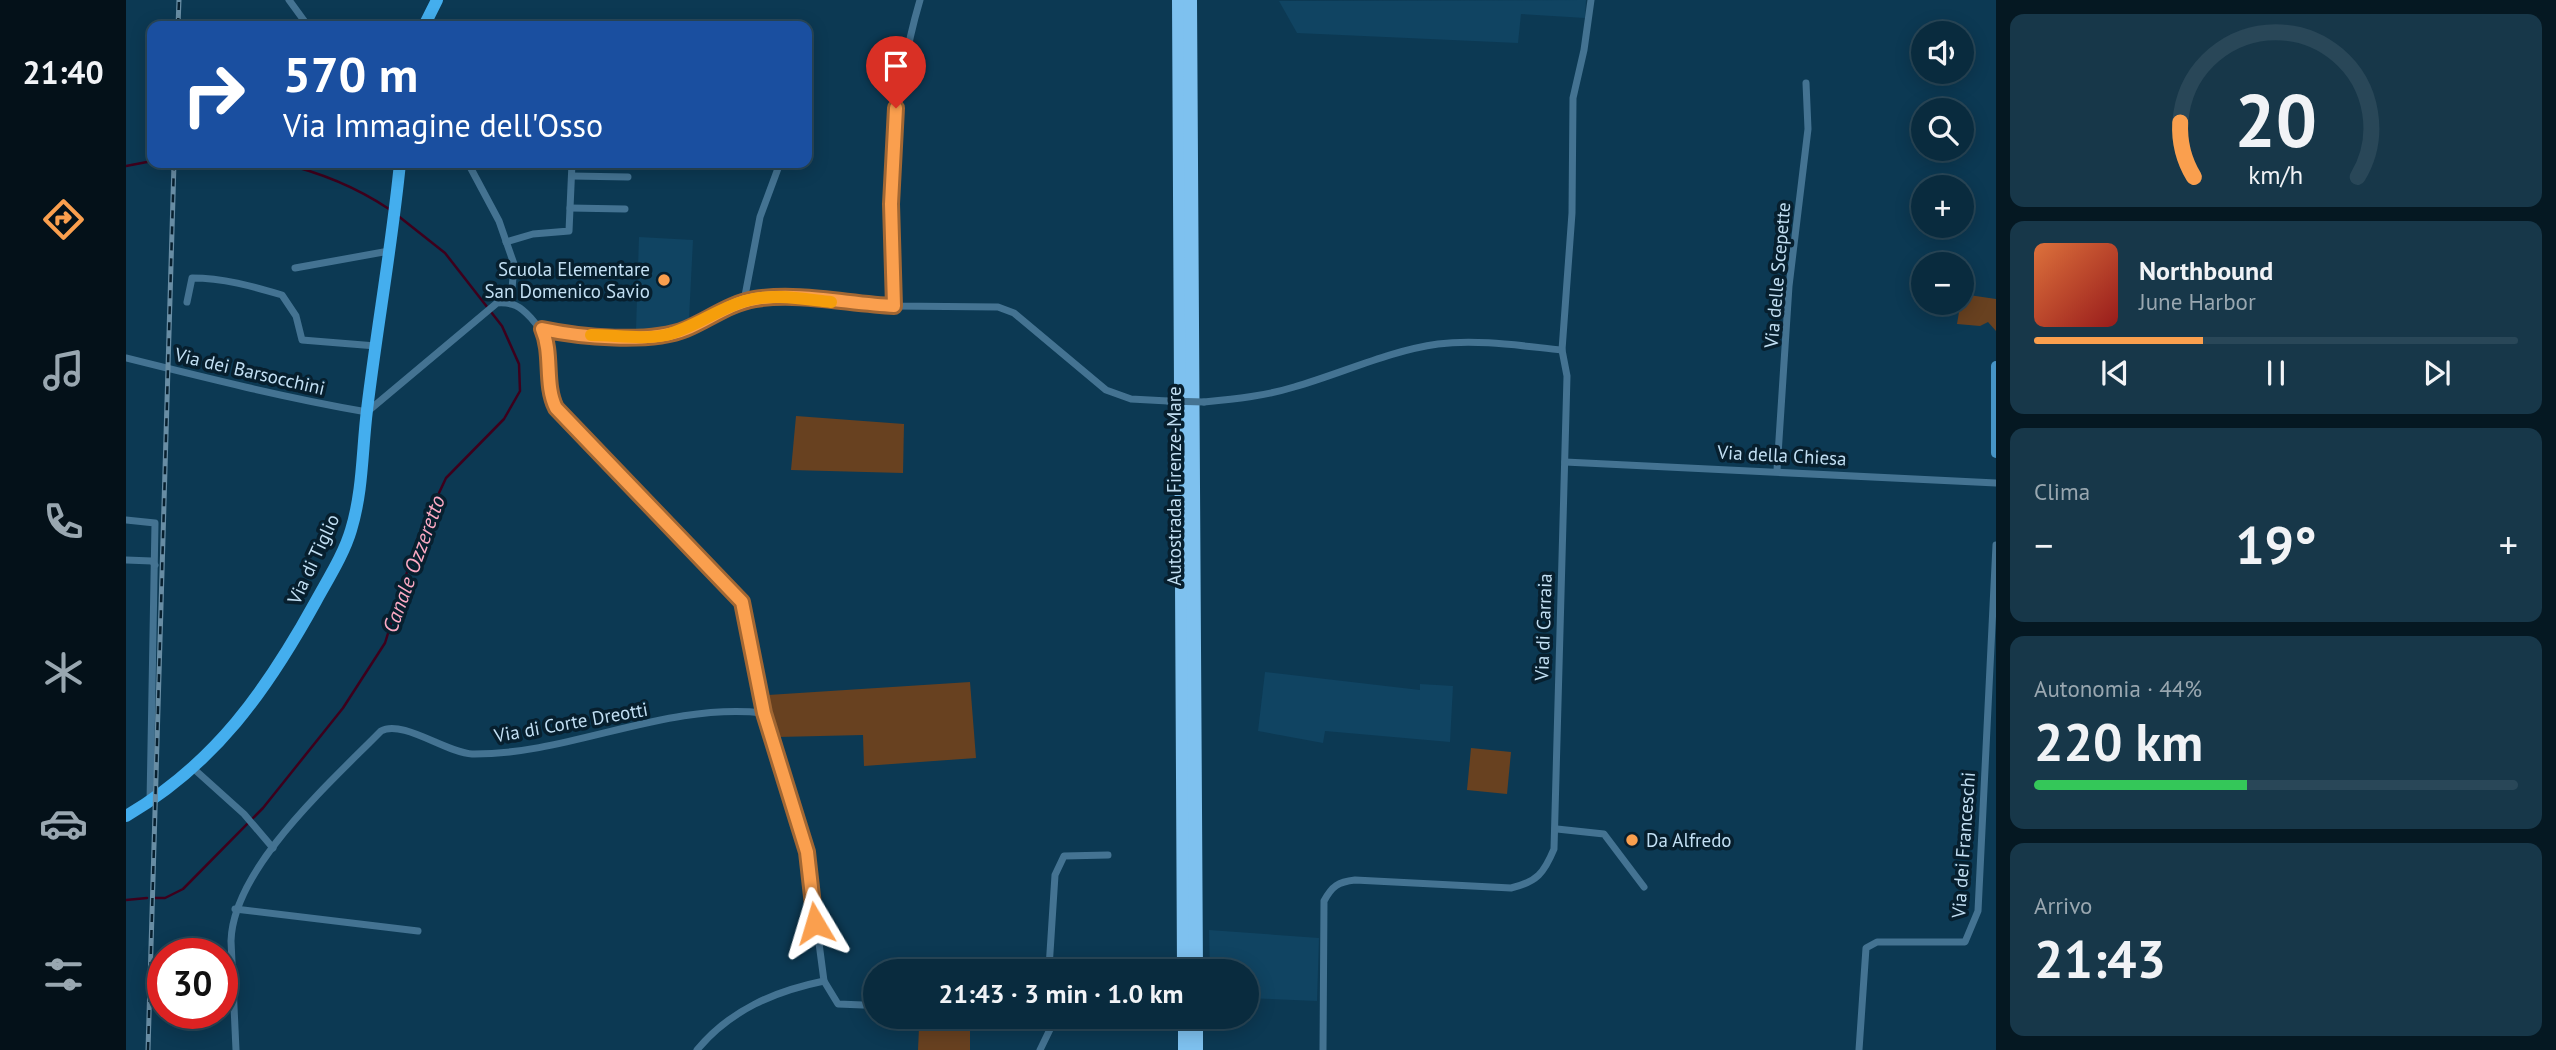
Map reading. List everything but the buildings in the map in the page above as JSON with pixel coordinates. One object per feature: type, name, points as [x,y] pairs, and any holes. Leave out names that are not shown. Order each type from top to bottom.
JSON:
[{"type":"highway","name":"Autostrada Firenze-Mare","points":[[1179,0],[1184,959]]},
{"type":"highway","name":"Autostrada Firenze-Mare","points":[[1190,0],[1196,959]]},
{"type":"highway","points":[[1185,1029],[1185,1050]]},
{"type":"highway","points":[[1196,1029],[1196,1050]]},
{"type":"main road","points":[[426,21],[437,0]]},
{"type":"main road","name":"Via di Tiglio","points":[[126,817],[150,803],[194,769],[228,735],[281,664],[351,532],[361,481],[367,412],[399,168]]},
{"type":"street","points":[[289,0],[304,21]]},
{"type":"street","points":[[894,306],[892,149],[896,108],[920,0]]},
{"type":"street","name":"Via di Carraia","points":[[1323,1050],[1324,901],[1330,890],[1339,882],[1355,880],[1511,888],[1532,883],[1544,872],[1554,849],[1557,829],[1556,726],[1567,376],[1562,350],[1572,213],[1573,98],[1584,50],[1591,0]]},
{"type":"street","name":"Via delle Scepette","points":[[1777,470],[1789,286],[1800,194],[1804,183],[1808,129],[1806,82]]},
{"type":"street","points":[[472,168],[480,179],[506,242],[514,271],[511,302]]},
{"type":"street","points":[[506,242],[533,234],[565,234],[569,231],[572,168]]},
{"type":"street","points":[[744,301],[760,216],[778,168]]},
{"type":"street","points":[[572,176],[628,177]]},
{"type":"street","points":[[570,208],[625,209]]},
{"type":"street","points":[[295,268],[389,251]]},
{"type":"street","points":[[187,302],[192,278],[216,278],[248,285],[282,295],[296,317],[302,340],[376,346]]},
{"type":"street","points":[[542,329],[564,334],[662,336],[685,330],[744,301],[774,297],[894,306],[999,307],[1014,313],[1106,390],[1131,399],[1204,402],[1248,398],[1294,387],[1393,353],[1441,344],[1509,345],[1562,350]]},
{"type":"street","points":[[367,412],[480,315],[498,303],[511,302],[522,308],[542,329],[547,342],[552,398],[556,408],[742,602],[764,713],[807,852],[824,981],[838,1004],[863,1005]]},
{"type":"street","name":"Via dei Barsocchini","points":[[126,358],[229,381],[286,398],[367,412]]},
{"type":"street","points":[[1996,366],[1996,453]]},
{"type":"street","name":"Via della Chiesa","points":[[1565,461],[1996,483]]},
{"type":"street","points":[[126,520],[155,523],[150,803]]},
{"type":"street","name":"Via dei Franceschi","points":[[1858,1050],[1866,948],[1877,942],[1965,942],[1978,911],[1996,545]]},
{"type":"street","points":[[126,560],[152,561],[155,565]]},
{"type":"street","name":"Via di Corte Dreotti","points":[[273,848],[297,817],[386,728],[397,729],[468,754],[503,753],[691,716],[739,711],[764,713]]},
{"type":"street","points":[[194,769],[244,814],[273,848],[235,909],[231,952],[236,1050]]},
{"type":"street","points":[[1557,829],[1604,834],[1644,887]]},
{"type":"street","points":[[1051,959],[1055,875],[1058,865],[1064,856],[1108,855]]},
{"type":"street","points":[[235,909],[418,931]]},
{"type":"street","points":[[697,1050],[716,1029],[754,1003],[791,987],[824,981]]},
{"type":"street","points":[[1040,1050],[1050,1029]]},
{"type":"shaded area","points":[[1586,0],[1585,18],[1521,14],[1518,43],[1297,33],[1279,1]]},
{"type":"shaded area","name":"Scuola Elementare San Domenico Savio","points":[[639,237],[693,240],[689,319],[664,327],[636,330]]},
{"type":"shaded area","points":[[1974,296],[1996,299],[1996,331],[1988,322],[1980,326],[1957,324],[1958,315],[1974,315]]},
{"type":"shaded area","points":[[796,416],[904,424],[903,473],[791,470]]},
{"type":"shaded area","points":[[1265,672],[1420,690],[1420,684],[1453,686],[1450,742],[1325,731],[1323,743],[1258,731]]},
{"type":"shaded area","points":[[970,682],[976,758],[864,766],[863,735],[778,737],[768,695]]},
{"type":"shaded area","points":[[1471,748],[1511,752],[1507,794],[1467,790]]},
{"type":"shaded area","points":[[1209,930],[1319,938],[1317,1001],[1259,999],[1259,959],[1210,959]]},
{"type":"shaded area","points":[[919,1029],[970,1030],[970,1050],[918,1050]]},
{"type":"waterway","name":"Canale Ozzeretto","points":[[126,166],[147,162]]},
{"type":"waterway","name":"Canale Ozzeretto","points":[[298,168],[337,181],[389,209]]},
{"type":"waterway","name":"Canale Ozzeretto","points":[[154,898],[165,898],[183,889],[263,808],[343,708],[385,643],[417,540],[446,478],[504,419],[520,391],[519,364],[502,326],[445,253],[397,215]]},
{"type":"waterway","name":"Canale Ozzeretto","points":[[126,900],[147,898]]},
{"type":"railway","points":[[178,21],[179,0]]},
{"type":"railway","points":[[148,1050],[174,168]]},
{"type":"slow traffic","points":[[591,335],[662,336],[685,330],[744,301],[757,299],[774,297],[831,302]]},
{"type":"place","name":"Scuola Elementare San Domenico Savio","points":[[664,280]]},
{"type":"place","name":"Da Alfredo","points":[[1632,840]]},
{"type":"route","points":[[815,923],[807,852],[764,713],[749,625],[742,602],[737,593],[556,408],[552,398],[547,342],[542,329],[564,334],[662,336],[685,330],[744,301],[774,297],[894,306],[891,204],[896,108]]}]
